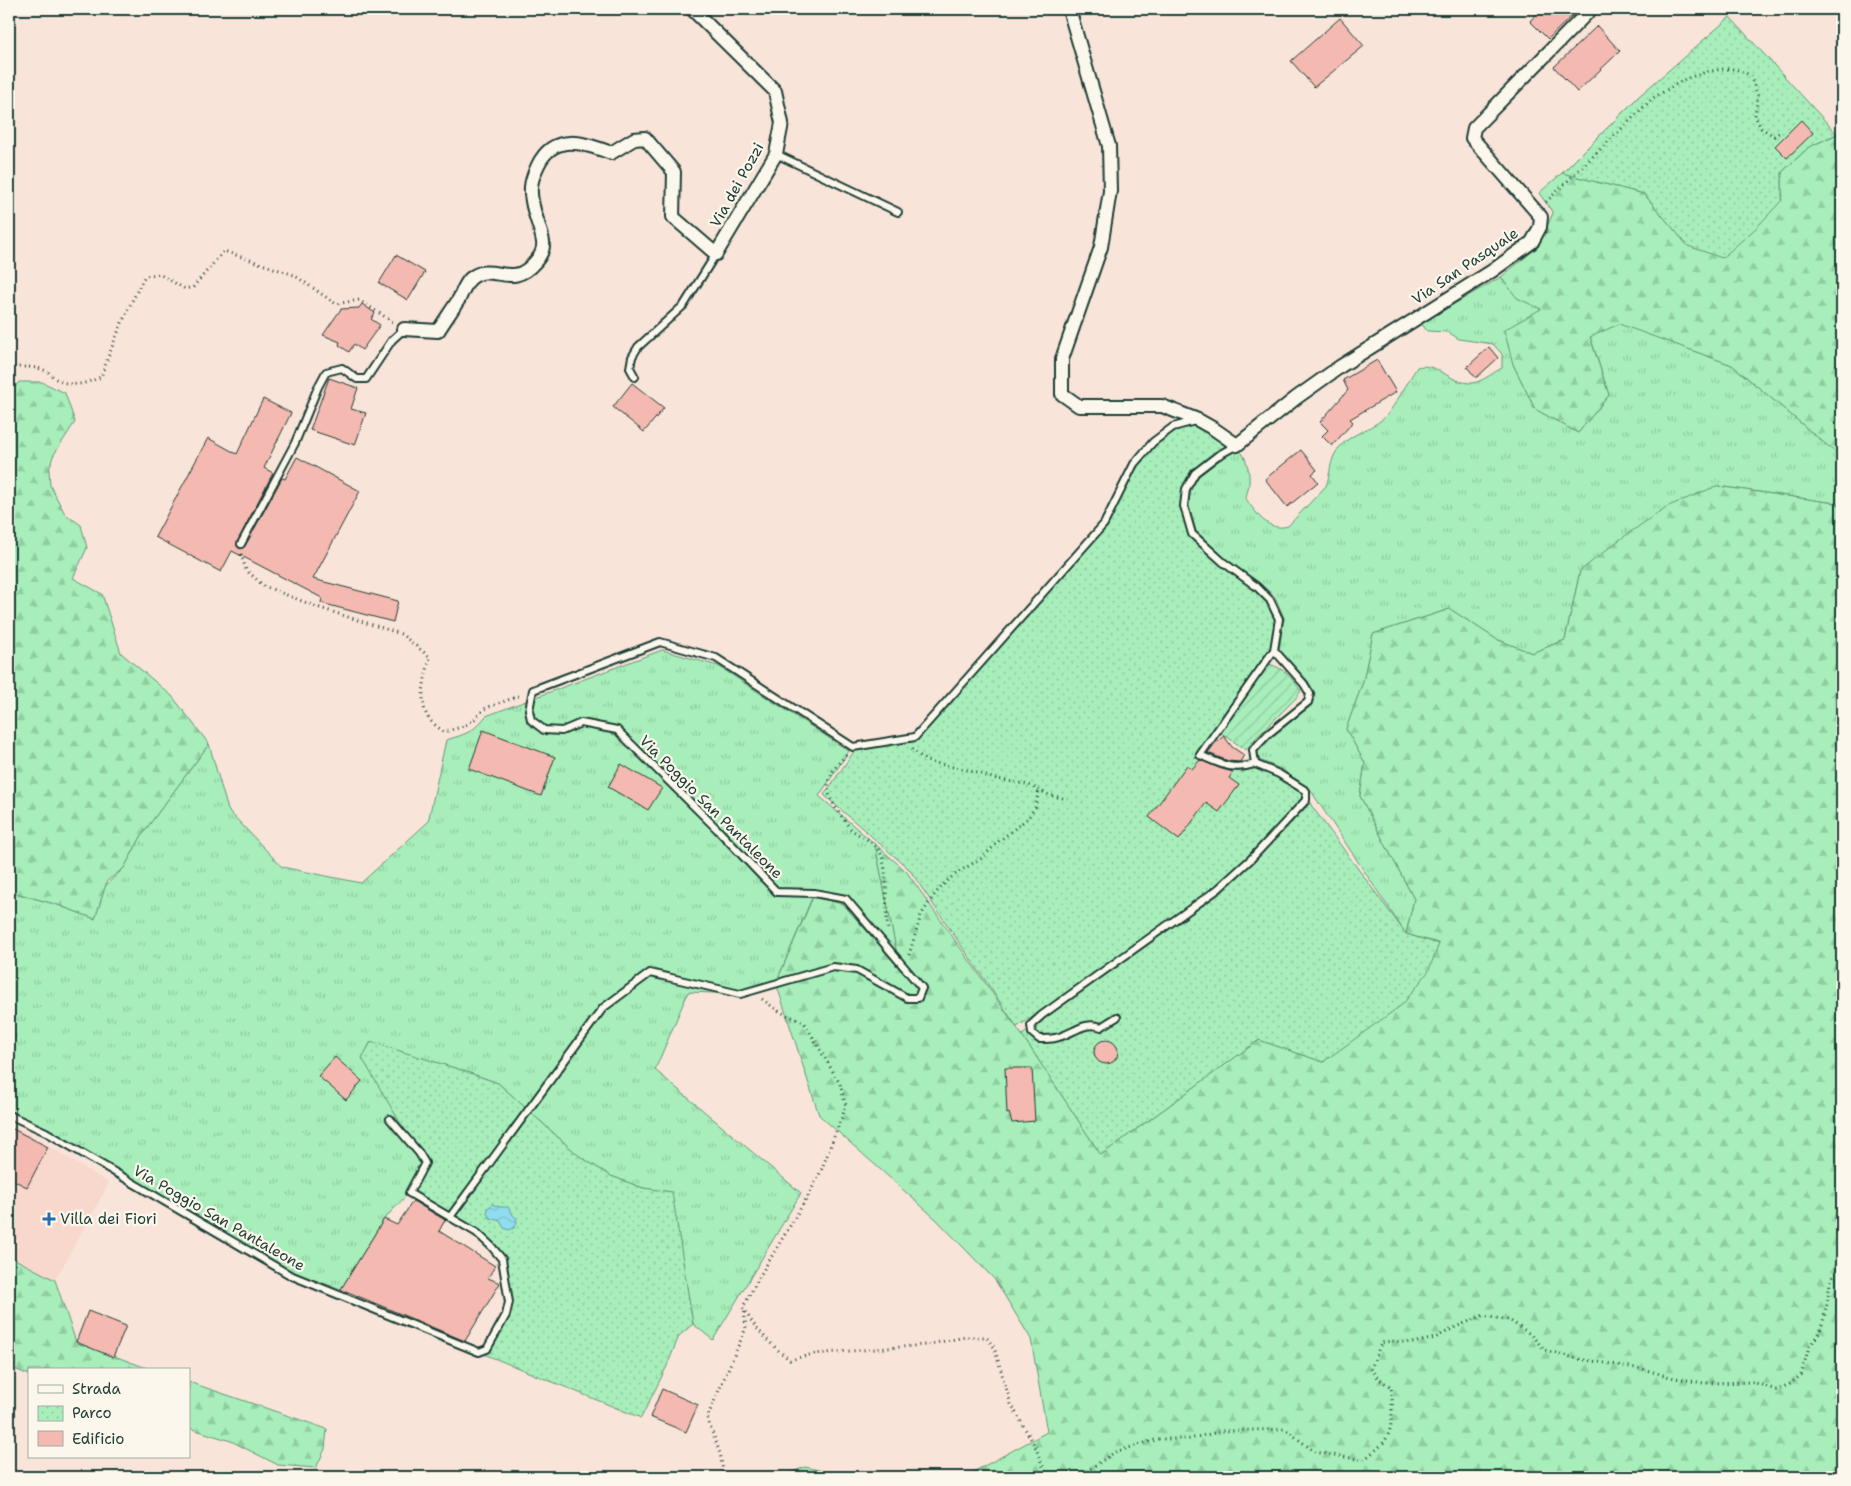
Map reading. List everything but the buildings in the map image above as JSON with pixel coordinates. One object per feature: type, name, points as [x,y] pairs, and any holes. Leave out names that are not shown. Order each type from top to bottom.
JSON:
[{"type":"street","name":"Via dei Pozzi","points":[[692,9],[775,91],[782,122],[776,154],[716,254]]},
{"type":"street","points":[[1069,9],[1109,146],[1110,191],[1101,247],[1062,359],[1062,394],[1079,406],[1162,406],[1198,420],[1237,445]]},
{"type":"street","points":[[1536,211],[1472,138],[1474,128],[1592,9]]},
{"type":"street","points":[[404,329],[438,331],[469,280],[484,272],[509,276],[524,273],[537,260],[544,243],[535,218],[531,199],[531,178],[543,155],[554,146],[571,142],[611,153],[634,138],[645,138],[674,172],[673,218],[716,254]]},
{"type":"street","name":"Via San Pasquale","points":[[1237,445],[1296,398],[1341,366],[1492,272],[1532,242],[1540,227],[1541,217],[1536,211]]},
{"type":"lane","points":[[776,154],[898,212]]},
{"type":"lane","name":"Via dei Pozzi","points":[[635,377],[630,368],[632,357],[638,347],[684,305],[716,254]]},
{"type":"lane","points":[[241,544],[295,443],[326,372],[342,368],[357,379],[366,379],[392,340],[404,329]]},
{"type":"lane","points":[[533,690],[660,642],[716,658],[853,747],[916,737],[1104,524],[1134,464],[1153,442],[1174,428],[1198,420]]},
{"type":"lane","name":"Via San Pasquale","points":[[1237,445],[1217,456],[1195,473],[1186,489],[1184,506],[1192,534],[1222,562],[1258,587],[1270,600],[1279,619],[1274,650],[1200,755],[1228,766],[1241,768],[1254,764]]},
{"type":"lane","points":[[1117,1017],[1101,1027],[1094,1024],[1085,1026],[1056,1038],[1039,1039],[1032,1032],[1031,1025],[1042,1015],[1218,889],[1251,859],[1306,800],[1306,791],[1279,774],[1254,764],[1254,750],[1268,734],[1308,702],[1310,694],[1304,684],[1274,650]]},
{"type":"lane","name":"Via Poggio San Pantaleone","points":[[9,1115],[46,1132],[290,1275],[479,1352],[488,1349],[506,1315],[509,1302],[502,1260],[477,1233],[450,1217],[603,1008],[650,973],[740,994],[833,967],[857,970],[907,998],[918,998],[922,988],[846,899],[814,893],[777,892],[717,829],[617,730],[581,723],[562,731],[544,730],[531,720],[528,710],[533,690]]},
{"type":"lane","points":[[390,1119],[419,1153],[424,1163],[409,1193],[450,1217]]},
{"type":"path","points":[[1536,211],[1653,98],[1685,79],[1706,72],[1735,69],[1750,75],[1758,96],[1755,116],[1761,128],[1774,136],[1780,132]]},
{"type":"path","points":[[9,367],[46,370],[54,379],[81,386],[101,377],[125,313],[145,276],[159,274],[185,289],[193,287],[224,250],[294,275],[336,304],[359,300],[404,329]]},
{"type":"path","points":[[241,544],[242,559],[246,570],[264,586],[317,607],[401,634],[430,657],[424,682],[422,706],[430,720],[444,732],[473,721],[484,708],[533,690]]},
{"type":"path","points":[[904,739],[926,761],[992,778],[1030,785],[1049,795],[1067,799]]},
{"type":"path","points":[[853,747],[836,766],[827,782],[829,799],[852,829],[868,839],[880,853],[884,866],[888,928],[894,954]]},
{"type":"path","points":[[905,966],[921,915],[935,894],[960,870],[982,858],[999,841],[1028,818],[1036,807],[1039,790]]},
{"type":"path","points":[[724,1477],[720,1453],[707,1418],[746,1328],[743,1307],[808,1196],[821,1170],[846,1106],[840,1084],[804,1022],[780,1012],[762,999],[758,988]]},
{"type":"path","points":[[1078,1477],[1115,1452],[1158,1439],[1189,1439],[1222,1431],[1285,1429],[1315,1452],[1362,1460],[1378,1448],[1389,1434],[1393,1400],[1391,1387],[1379,1379],[1371,1369],[1381,1343],[1391,1341],[1414,1343],[1436,1338],[1482,1316],[1509,1320],[1530,1334],[1545,1350],[1579,1359],[1643,1369],[1670,1377],[1703,1383],[1753,1382],[1776,1390],[1790,1384],[1801,1375],[1808,1347],[1820,1332],[1830,1283],[1842,1257]]},
{"type":"path","points":[[743,1307],[759,1331],[776,1349],[790,1360],[813,1354],[925,1345],[965,1337],[986,1336],[994,1347],[1011,1404],[1036,1448],[1047,1477]]},
{"type":"shaded area","name":"Villa dei Fiori","points":[[9,1122],[109,1183],[55,1280],[9,1256]]},
{"type":"green space","points":[[1730,17],[1837,134],[1809,147],[1782,172],[1782,200],[1757,227],[1722,258],[1688,246],[1644,194],[1562,173],[1638,97]]},
{"type":"green space","points":[[1842,132],[1842,458],[1732,365],[1619,324],[1590,337],[1609,395],[1578,433],[1535,409],[1513,364],[1504,330],[1541,309],[1517,298],[1501,277],[1538,247],[1553,213],[1539,193],[1562,173],[1644,194],[1688,246],[1782,200],[1782,172],[1809,147]]},
{"type":"green space","points":[[1501,277],[1518,298],[1542,309],[1513,364],[1535,409],[1578,433],[1609,395],[1590,336],[1619,323],[1732,365],[1842,458],[1842,507],[1835,503],[1717,486],[1580,571],[1565,640],[1532,653],[1496,639],[1450,609],[1373,634],[1363,682],[1346,729],[1365,763],[1360,796],[1414,899],[1406,934],[1309,788],[1281,769],[1259,760],[1258,752],[1273,736],[1312,705],[1315,693],[1308,681],[1279,649],[1284,618],[1275,597],[1260,583],[1225,558],[1196,531],[1189,506],[1190,491],[1199,476],[1220,460],[1239,449],[1246,461],[1248,470],[1249,486],[1246,499],[1259,516],[1269,524],[1281,527],[1288,526],[1326,486],[1333,458],[1342,444],[1383,419],[1417,367],[1425,366],[1432,368],[1468,383],[1480,381],[1502,368],[1502,354],[1493,344],[1459,339],[1448,332],[1427,331],[1421,323]]},
{"type":"green space","points":[[19,382],[42,382],[65,393],[75,422],[53,456],[49,470],[50,485],[65,514],[81,525],[87,548],[73,578],[102,594],[121,653],[172,696],[209,744],[143,833],[124,868],[107,881],[95,919],[58,905],[9,891],[9,394]]},
{"type":"green space","points":[[1197,424],[1230,445],[1215,453],[1192,471],[1182,488],[1180,507],[1189,536],[1220,564],[1255,590],[1267,602],[1275,619],[1270,649],[1194,757],[1227,770],[1242,772],[1254,768],[1277,777],[1302,793],[1302,799],[1248,856],[1216,886],[1017,1027],[909,869],[824,795],[855,750],[917,740],[1107,526],[1137,466],[1156,445],[1175,431]]},
{"type":"green space","points":[[1717,486],[1835,503],[1842,507],[1842,1477],[964,1477],[1047,1432],[1031,1339],[995,1280],[936,1219],[819,1115],[776,983],[813,897],[843,904],[900,969],[875,844],[906,871],[1022,1035],[1101,1155],[1259,1040],[1324,1062],[1438,943],[1406,934],[1414,899],[1360,796],[1365,763],[1346,729],[1363,682],[1373,634],[1450,609],[1496,639],[1532,653],[1565,640],[1580,571],[1615,543],[1666,507]]},
{"type":"green space","points":[[662,650],[718,666],[849,751],[819,796],[875,844],[898,958],[846,899],[814,893],[776,983],[740,994],[688,992],[655,1070],[801,1193],[713,1340],[693,1324],[671,1192],[643,1188],[611,1176],[579,1156],[498,1083],[461,1070],[370,1043],[363,1058],[425,1163],[409,1193],[384,1219],[341,1289],[280,1269],[46,1132],[9,1115],[9,1054],[16,1035],[9,1031],[9,891],[58,905],[95,919],[105,886],[124,868],[143,833],[209,744],[228,810],[282,867],[361,883],[428,822],[446,740],[468,732],[486,716]]},
{"type":"green space","points":[[1269,664],[1287,674],[1301,691],[1246,750],[1220,732]]},
{"type":"green space","points":[[1311,802],[1311,805],[1406,934],[1439,944],[1428,972],[1403,1004],[1323,1062],[1259,1040],[1101,1155],[1022,1035],[1221,893],[1254,862]]},
{"type":"green space","points":[[371,1042],[498,1083],[579,1156],[611,1176],[643,1188],[672,1192],[693,1324],[679,1336],[667,1366],[641,1418],[479,1352],[488,1349],[506,1315],[507,1286],[502,1259],[477,1233],[409,1193],[424,1163],[362,1058]]},
{"type":"green space","points":[[9,1256],[55,1280],[76,1342],[147,1368],[28,1368],[28,1375],[12,1368],[9,1371]]},
{"type":"green space","points":[[190,1382],[327,1429],[325,1449],[316,1468],[278,1465],[231,1441],[190,1428]]},
{"type":"green space","points":[[805,1467],[852,1477],[779,1477]]},
{"type":"water","points":[[492,1204],[508,1207],[516,1218],[517,1223],[514,1228],[509,1230],[504,1228],[500,1221],[490,1218],[487,1213],[488,1208]]},
{"type":"place","name":"Villa dei Fiori","points":[[49,1219]]}]
